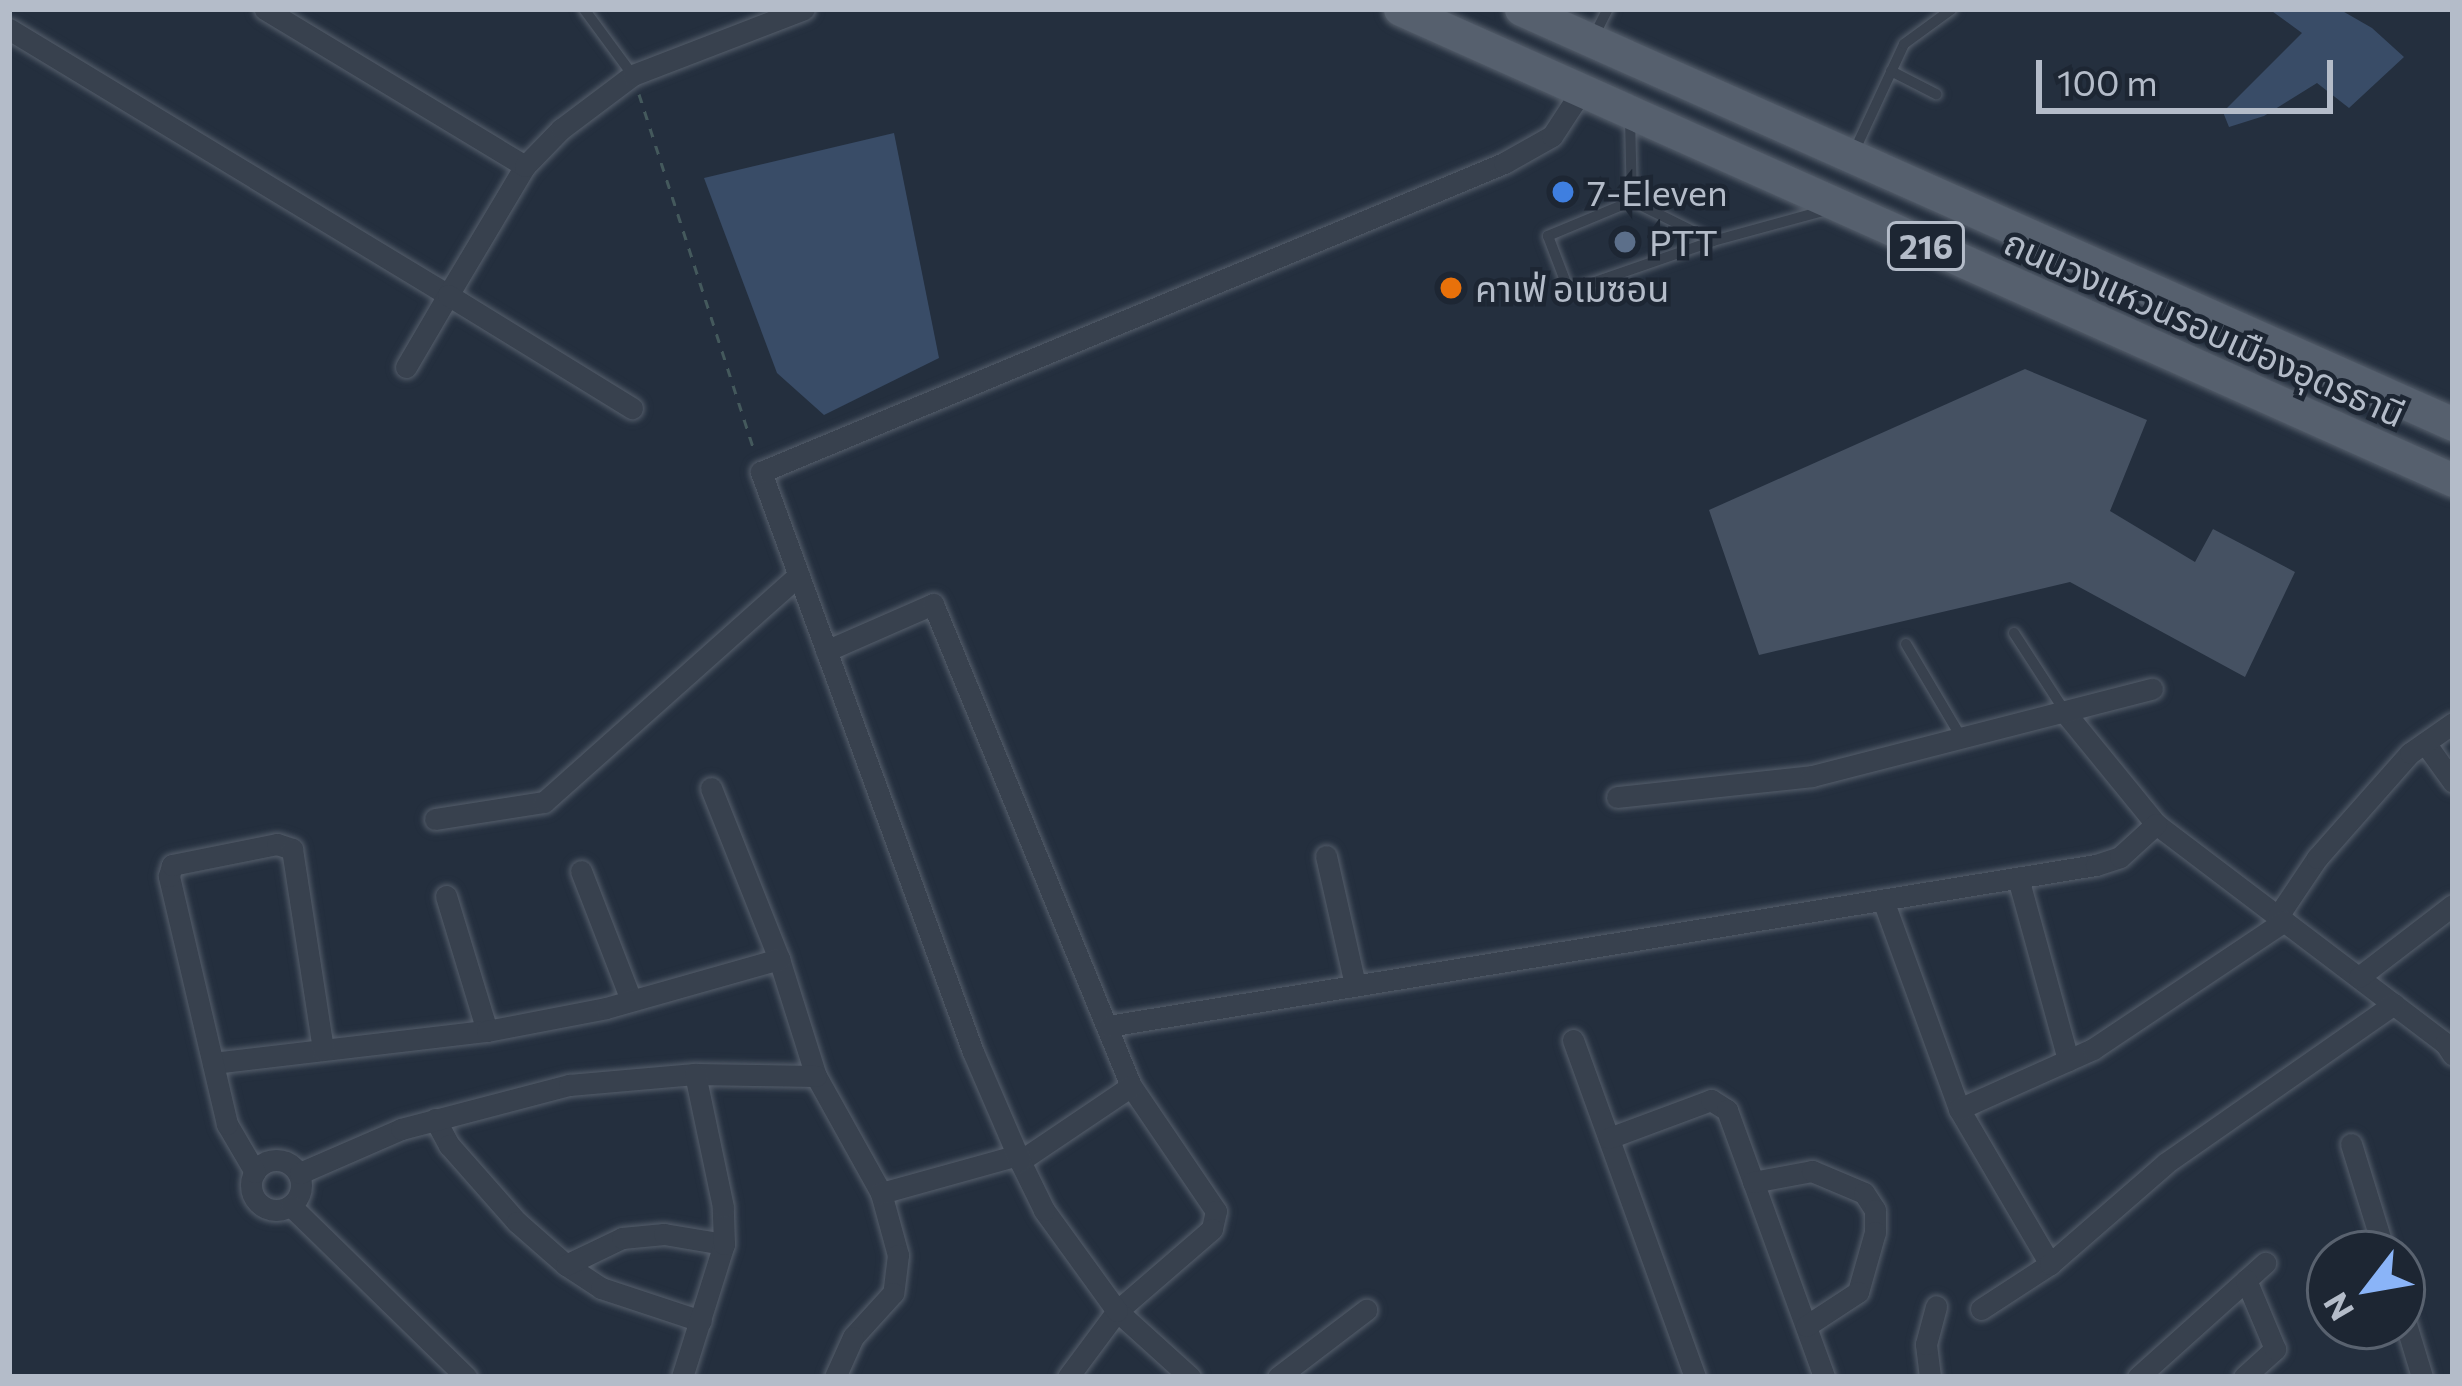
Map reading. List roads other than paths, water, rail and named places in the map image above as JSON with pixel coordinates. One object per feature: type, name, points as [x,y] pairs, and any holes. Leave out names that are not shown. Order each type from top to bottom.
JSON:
[{"type":"main road","name":"ถนนวงแหวนรอบเมืองอุดรธานี","points":[[1400,9],[2453,480]]},
{"type":"main road","name":"ถนนวงแหวนรอบเมืองอุดรธานี","points":[[1521,9],[2453,424]]},
{"type":"street","points":[[265,9],[525,166]]},
{"type":"street","points":[[406,367],[525,166],[561,129],[633,75],[804,9]]},
{"type":"street","points":[[9,29],[632,408]]},
{"type":"street","points":[[1190,1377],[1117,1311],[1044,1210],[1019,1158],[973,1052],[826,651],[792,580],[761,472],[1504,163],[1552,136],[1582,90]]},
{"type":"street","points":[[435,820],[548,800],[792,580]]},
{"type":"street","points":[[826,651],[933,604],[1131,1086],[1216,1211],[1212,1229],[1117,1311],[1068,1377]]},
{"type":"street","points":[[1617,796],[1812,776],[2067,715],[2152,689]]},
{"type":"street","points":[[2067,715],[2156,824],[2394,1004],[2453,1055]]},
{"type":"street","points":[[1959,1108],[2093,1049],[2281,918],[2317,858],[2425,743],[2453,723]]},
{"type":"street","points":[[2425,743],[2453,782]]},
{"type":"street","points":[[710,788],[779,959],[816,1076],[880,1192],[899,1274],[893,1293],[853,1337],[835,1377]]},
{"type":"street","points":[[1108,1026],[2018,878],[2120,856],[2156,824]]},
{"type":"street","points":[[301,1173],[298,1197],[291,1206],[274,1210],[261,1205],[253,1194],[255,1172],[231,1138],[213,1064],[170,869],[178,861],[277,844],[292,849],[323,1050]]},
{"type":"street","points":[[1326,856],[1355,985]]},
{"type":"street","points":[[581,871],[631,1000]]},
{"type":"street","points":[[2018,878],[2068,1060]]},
{"type":"street","points":[[446,896],[487,1031]]},
{"type":"street","points":[[1882,900],[1959,1108],[2050,1264]]},
{"type":"street","points":[[2359,977],[2453,905]]},
{"type":"street","points":[[213,1064],[487,1031],[631,1000],[779,959]]},
{"type":"street","points":[[1981,1309],[2050,1264],[2166,1163],[2394,1004]]},
{"type":"street","points":[[1573,1040],[1695,1377]]},
{"type":"street","points":[[301,1173],[356,1144],[569,1085],[695,1074],[816,1076]]},
{"type":"street","points":[[682,1377],[724,1244],[723,1207],[695,1074]]},
{"type":"street","points":[[880,1192],[1019,1158],[1131,1086]]},
{"type":"street","points":[[1609,1138],[1711,1100],[1727,1110],[1824,1377]]},
{"type":"street","points":[[435,1119],[449,1145],[517,1222],[566,1264],[602,1288],[700,1321]]},
{"type":"street","points":[[2350,1144],[2377,1230]]},
{"type":"street","points":[[255,1172],[270,1160],[284,1161],[301,1173]]},
{"type":"street","points":[[1754,1182],[1812,1171],[1864,1193],[1874,1210],[1875,1232],[1858,1292],[1805,1326]]},
{"type":"street","points":[[291,1206],[466,1377]]},
{"type":"street","points":[[566,1264],[622,1238],[664,1234],[724,1244]]},
{"type":"street","points":[[2138,1377],[2264,1264]]},
{"type":"street","points":[[2244,1377],[2276,1349],[2246,1280]]},
{"type":"street","points":[[1930,1377],[1926,1344],[1936,1306]]},
{"type":"street","points":[[1278,1377],[1366,1310]]},
{"type":"lane","points":[[584,9],[633,75]]},
{"type":"lane","points":[[1591,40],[1608,9]]},
{"type":"lane","points":[[1852,157],[1904,44],[1952,9]]},
{"type":"lane","points":[[1891,71],[1936,94]]},
{"type":"lane","points":[[1630,111],[1631,201]]},
{"type":"lane","points":[[1713,241],[1631,201],[1548,236],[1568,291],[1713,241],[1838,207]]},
{"type":"lane","points":[[2014,633],[2067,715]]},
{"type":"lane","points":[[1906,644],[1963,740]]},
{"type":"water","points":[[2269,9],[2339,9],[2372,28],[2404,57],[2349,108],[2317,83],[2264,116],[2229,127],[2223,112],[2302,33]]},
{"type":"water","points":[[894,133],[939,358],[824,415],[777,373],[704,178]]},
{"type":"place","name":"7-Eleven","points":[[1563,192]]},
{"type":"place","name":"PTT","points":[[1625,242]]},
{"type":"place","name":"คาเฟ่ อเมซอน","points":[[1451,288]]}]
